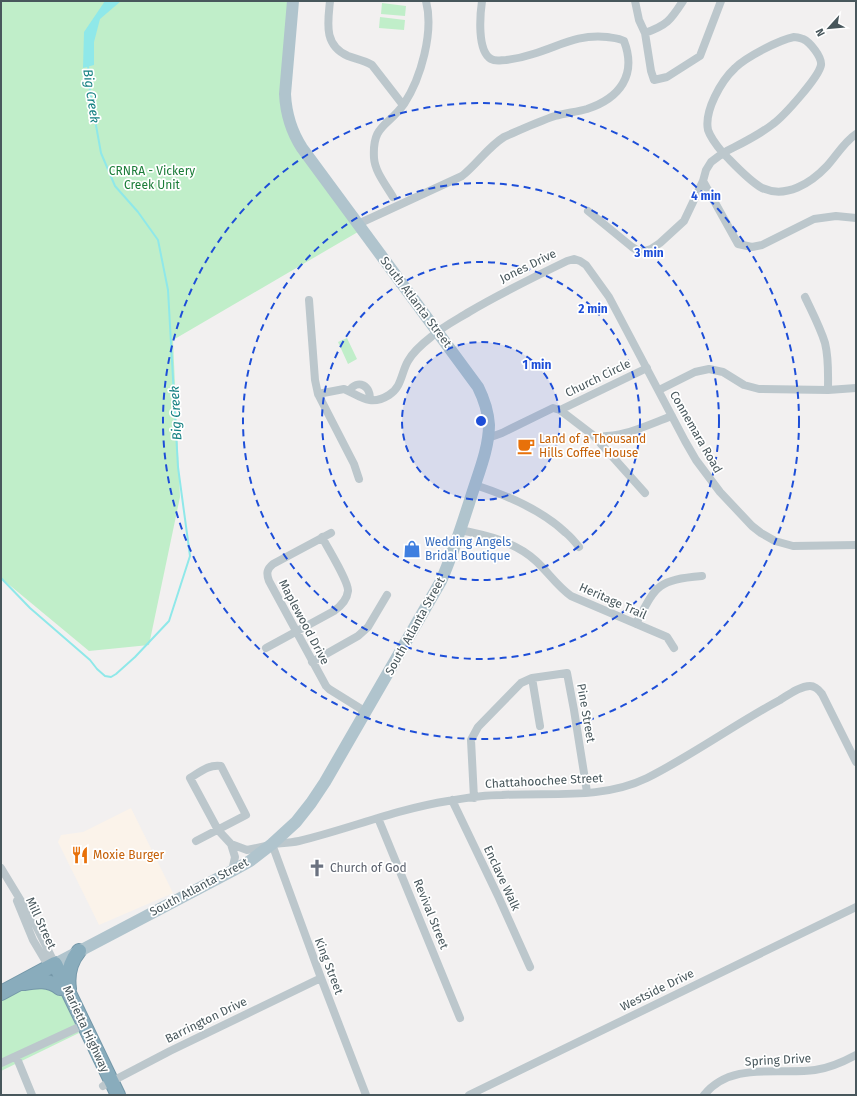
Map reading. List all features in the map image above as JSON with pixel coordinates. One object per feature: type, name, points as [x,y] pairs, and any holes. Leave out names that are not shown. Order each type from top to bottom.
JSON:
[{"type":"highway","points":[[72,1001],[68,978],[71,964],[79,951]]},
{"type":"highway","points":[[1,993],[52,965]]},
{"type":"highway","name":"Marietta Highway","points":[[52,965],[77,1028],[107,1088],[118,1095]]},
{"type":"highway","name":"Marietta Highway","points":[[52,965],[72,1001],[107,1088]]},
{"type":"highway","points":[[18,984],[47,982],[54,983],[60,988]]},
{"type":"main road","name":"South Atlanta Street","points":[[52,965],[232,872],[271,845],[296,822],[325,782],[441,581],[475,485],[488,438],[489,425],[487,412],[484,398],[478,387],[302,148],[294,134],[288,117],[285,94],[293,1]]},
{"type":"street","points":[[330,1],[328,29],[334,45],[348,56],[372,64],[403,105]]},
{"type":"street","points":[[392,197],[376,167],[374,153],[376,135],[379,129],[403,105],[416,79],[425,51],[429,21],[426,1]]},
{"type":"street","points":[[358,224],[462,176],[472,168],[497,141],[504,137],[555,116],[589,108],[614,93],[624,81],[629,67],[629,58],[624,41],[620,38],[597,36],[584,37],[534,54],[496,61],[491,59],[486,55],[481,40],[479,25],[482,1]]},
{"type":"street","points":[[635,1],[639,20],[645,33],[651,71],[654,80],[667,77],[700,56],[721,1]]},
{"type":"street","points":[[645,33],[660,28],[668,22],[682,1]]},
{"type":"street","points":[[588,212],[640,252],[651,249],[660,243],[684,221],[703,181],[706,170],[711,162],[723,153],[763,131],[774,123],[797,101],[819,71],[821,58],[818,53],[803,39],[794,36],[787,38],[746,60],[736,67],[724,80],[709,108],[707,119],[708,131],[713,140],[723,153],[753,181],[770,190],[786,192],[810,182],[821,173],[844,144],[856,134]]},
{"type":"street","points":[[703,181],[738,244],[752,247],[762,245],[814,219],[836,216],[856,218]]},
{"type":"street","name":"Jones Drive","points":[[438,331],[502,292],[574,259],[586,265],[609,297],[648,370]]},
{"type":"street","points":[[805,297],[825,344],[828,364],[828,390]]},
{"type":"street","points":[[308,300],[318,394],[354,464],[359,479]]},
{"type":"street","points":[[350,389],[357,397],[381,399],[390,395],[401,382],[404,370],[410,358],[438,331]]},
{"type":"street","points":[[659,390],[695,372],[709,369],[723,372],[744,385],[758,389],[846,390],[856,388]]},
{"type":"street","name":"Connemara Road","points":[[648,370],[693,454],[712,483],[731,505],[761,534],[775,541],[793,546],[856,545]]},
{"type":"street","name":"Church Circle","points":[[563,411],[648,370]]},
{"type":"street","points":[[318,394],[350,389],[356,385],[363,386],[368,390],[370,397]]},
{"type":"street","points":[[488,438],[502,433],[553,408],[563,411],[594,436],[645,493]]},
{"type":"street","points":[[594,436],[606,437],[621,434],[672,416]]},
{"type":"street","points":[[475,485],[499,492],[529,508],[566,532],[579,547]]},
{"type":"street","name":"Heritage Trail","points":[[460,530],[494,538],[524,552],[535,560],[560,588],[571,596],[667,637],[674,648]]},
{"type":"street","name":"Maplewood Drive","points":[[331,532],[273,564],[268,570],[269,581],[323,683],[329,690],[366,712]]},
{"type":"street","points":[[266,648],[334,611],[342,604],[347,595],[348,587],[322,538]]},
{"type":"street","points":[[636,624],[650,597],[658,587],[666,582],[679,578],[702,576]]},
{"type":"street","points":[[312,662],[362,634],[368,627],[387,595]]},
{"type":"street","name":"Pine Street","points":[[474,798],[471,740],[478,726],[521,683],[532,678],[567,673],[586,792]]},
{"type":"street","points":[[532,678],[540,726]]},
{"type":"street","name":"Chattahoochee Street","points":[[231,844],[247,850],[298,841],[415,808],[452,800],[500,794],[564,794],[622,787],[647,778],[694,752],[745,720],[798,690],[810,686],[817,688],[822,694],[856,762]]},
{"type":"street","points":[[196,841],[218,830],[246,815],[221,766],[215,765],[209,767],[190,778],[218,830],[231,844],[235,857],[232,872]]},
{"type":"street","name":"Enclave Walk","points":[[452,800],[530,967]]},
{"type":"street","name":"Revival Street","points":[[378,818],[460,1018]]},
{"type":"street","name":"King Street","points":[[271,845],[366,1095]]},
{"type":"street","name":"Mill Street","points":[[1,868],[13,889],[33,940],[52,965]]},
{"type":"street","name":"Westside Drive","points":[[469,1095],[856,907]]},
{"type":"street","name":"Barrington Drive","points":[[107,1088],[170,1051],[321,978]]},
{"type":"street","points":[[1,1063],[77,1028]]},
{"type":"street","name":"Spring Drive","points":[[704,1095],[715,1085],[734,1076],[760,1071],[817,1070],[840,1063],[856,1055]]},
{"type":"street","points":[[16,1056],[32,1095]]},
{"type":"shaded area","points":[[131,808],[173,893],[99,925],[58,842],[61,835],[83,832]]},
{"type":"green space","name":"CRNRA - Vickery Creek Unit","points":[[1,1],[294,1],[284,103],[298,137],[363,229],[173,340],[180,497],[149,645],[89,651],[1,578]]},
{"type":"green space","points":[[382,3],[406,6],[405,16],[381,14]]},
{"type":"green space","points":[[380,17],[405,20],[404,30],[379,28]]},
{"type":"green space","points":[[347,338],[357,359],[348,364],[338,342]]},
{"type":"green space","points":[[49,967],[79,1033],[1,1071],[1,991]]},
{"type":"water","points":[[105,1],[121,1],[100,19],[94,42],[94,65],[83,68],[84,32]]},
{"type":"waterway","name":"Big Creek","points":[[1,578],[30,608],[90,660],[97,669],[105,676],[111,677],[135,657],[169,621],[190,556],[178,467],[168,290],[158,240],[138,212],[115,186],[101,153],[90,92],[88,65]]},
{"type":"place","name":"Land of a Thousand Hills Coffee House","points":[[526,446]]},
{"type":"place","name":"Wedding Angels Bridal Boutique","points":[[412,549]]},
{"type":"place","name":"Moxie Burger","points":[[80,855]]},
{"type":"place","name":"Church of God","points":[[317,868]]}]
